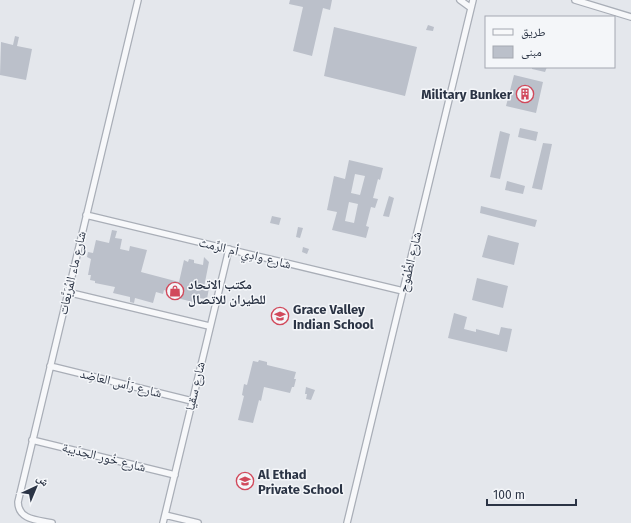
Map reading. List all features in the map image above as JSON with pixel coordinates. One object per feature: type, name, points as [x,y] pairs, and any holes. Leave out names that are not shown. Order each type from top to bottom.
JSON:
[{"type":"street","name":"شارع ماء المُرَبَّعات","points":[[52,523],[24,516],[18,506],[18,498],[138,0]]},
{"type":"street","points":[[460,0],[471,8]]},
{"type":"street","name":"شارع الطُّمُوح","points":[[347,523],[473,0]]},
{"type":"street","points":[[575,0],[631,17]]},
{"type":"street","name":"شارع وادِي أم الرِّمث","points":[[86,215],[403,291]]},
{"type":"street","name":"شارع سقيا","points":[[163,523],[209,326],[229,249]]},
{"type":"street","points":[[68,292],[209,326]]},
{"type":"street","name":"شارع رَأس العاضِد","points":[[50,366],[192,401]]},
{"type":"street","name":"شارع خُور الحِدَيبة","points":[[32,440],[175,474]]},
{"type":"street","points":[[165,515],[198,523]]},
{"type":"building","points":[[290,0],[332,0],[330,10],[323,8],[312,56],[293,51],[303,7],[289,4]]},
{"type":"building","points":[[428,25],[434,27],[433,31],[426,30]]},
{"type":"building","points":[[334,27],[417,47],[405,96],[324,76]]},
{"type":"building","points":[[15,36],[19,37],[17,46],[32,49],[26,80],[0,75],[1,42],[13,45]]},
{"type":"building","name":"Military Bunker","points":[[532,68],[547,68],[545,72]]},
{"type":"building","name":"Military Bunker","points":[[514,75],[543,82],[536,113],[506,106]]},
{"type":"building","points":[[520,128],[538,132],[536,141],[518,137]]},
{"type":"building","points":[[500,131],[510,134],[500,179],[490,177]]},
{"type":"building","points":[[543,143],[552,144],[542,190],[532,188]]},
{"type":"building","points":[[349,160],[383,168],[380,180],[378,179],[373,198],[378,199],[375,208],[371,207],[366,226],[369,227],[366,238],[332,230],[337,212],[327,210],[334,176],[345,179]],"holes":[[[355,174],[365,176],[360,195],[351,193]],[[349,202],[358,204],[354,223],[345,221]]]},
{"type":"building","points":[[507,181],[525,186],[523,194],[505,190]]},
{"type":"building","points":[[389,196],[394,198],[389,217],[383,216]]},
{"type":"building","points":[[481,206],[537,220],[535,227],[480,213]]},
{"type":"building","points":[[272,216],[281,218],[279,225],[270,223]]},
{"type":"building","points":[[298,227],[303,228],[300,238],[296,237]]},
{"type":"building","points":[[112,230],[117,231],[115,238],[122,239],[120,249],[129,251],[130,246],[147,250],[141,272],[179,282],[184,260],[188,262],[189,259],[194,260],[194,263],[203,265],[204,257],[209,262],[204,287],[209,288],[207,299],[199,298],[197,303],[177,298],[178,294],[164,290],[163,294],[156,292],[153,303],[135,298],[134,303],[130,302],[130,297],[113,293],[115,287],[95,283],[95,281],[90,280],[91,275],[88,275],[91,259],[87,257],[88,252],[93,253],[96,240],[109,243]]},
{"type":"building","points":[[488,235],[519,243],[514,265],[482,257]]},
{"type":"building","points":[[303,247],[309,249],[307,254],[302,252]]},
{"type":"building","points":[[477,278],[508,286],[503,308],[472,300]]},
{"type":"building","points":[[454,313],[467,317],[464,329],[476,332],[476,329],[499,335],[501,327],[512,329],[507,352],[448,338]]},
{"type":"building","points":[[259,360],[267,362],[267,365],[296,372],[294,387],[292,387],[290,393],[264,387],[261,401],[259,400],[253,423],[238,420],[244,396],[242,395],[244,384],[247,385],[253,361],[258,362]]},
{"type":"building","points":[[306,387],[315,390],[311,400],[306,399]]},
{"type":"place","name":"Military Bunker","points":[[525,94]]},
{"type":"place","name":"مكتب الاتحاد للطيران للاتصال","points":[[175,291]]},
{"type":"place","name":"Grace Valley Indian School","points":[[280,316]]},
{"type":"place","name":"Al Ethad Private School","points":[[245,481]]}]
